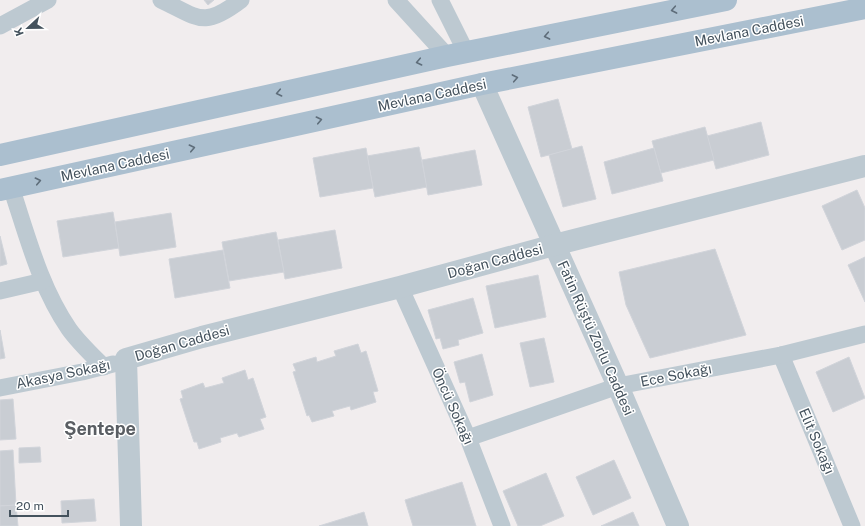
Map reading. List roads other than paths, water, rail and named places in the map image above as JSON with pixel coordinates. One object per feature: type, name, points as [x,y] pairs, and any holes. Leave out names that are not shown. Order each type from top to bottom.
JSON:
[{"type":"main road","points":[[0,155],[457,54],[726,0]]},
{"type":"main road","name":"Mevlana Caddesi","points":[[6,188],[482,84],[865,8]]},
{"type":"street","points":[[161,0],[191,16],[204,19],[216,16],[241,0]]},
{"type":"street","points":[[396,0],[457,54]]},
{"type":"street","points":[[440,0],[457,54]]},
{"type":"street","points":[[0,26],[41,1]]},
{"type":"street","name":"Fatin Rüştü Zorlu Caddesi","points":[[482,84],[618,386],[678,526]]},
{"type":"street","name":"Doğan Caddesi","points":[[126,359],[202,337],[400,287],[554,245],[865,166]]},
{"type":"street","points":[[6,188],[43,281],[69,329],[83,346],[104,367]]},
{"type":"street","points":[[0,291],[43,281]]},
{"type":"street","name":"Öncü Sokağı","points":[[400,287],[468,438],[502,526]]},
{"type":"street","name":"Ece Sokağı","points":[[468,438],[618,386],[781,355],[865,334]]},
{"type":"street","name":"Elit Sokağı","points":[[781,355],[852,526]]},
{"type":"street","points":[[126,359],[131,526]]},
{"type":"street","name":"Akasya Sokağı","points":[[0,388],[104,367],[126,359]]},
{"type":"district","name":"Şentepe","points":[[100,428]]}]
